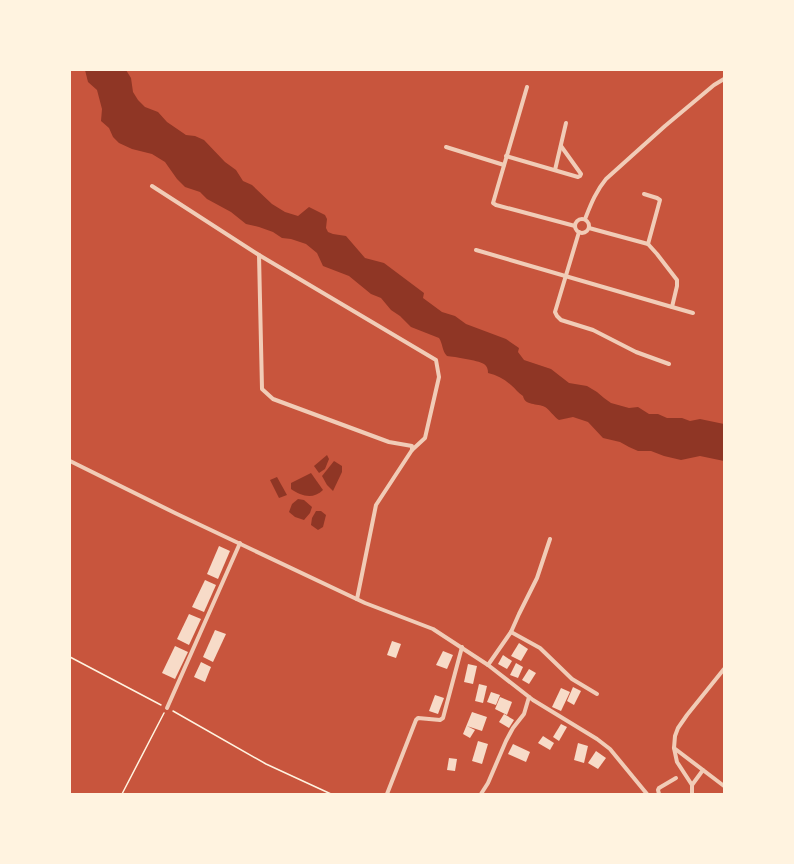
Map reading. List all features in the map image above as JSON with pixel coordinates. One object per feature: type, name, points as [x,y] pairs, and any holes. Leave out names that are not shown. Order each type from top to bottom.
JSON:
[{"type":"street","points":[[585,219],[594,197],[606,179],[665,126],[714,85],[724,79]]},
{"type":"street","points":[[528,87],[493,203],[575,226],[579,232]]},
{"type":"street","points":[[555,170],[566,123]]},
{"type":"street","points":[[506,156],[578,177],[581,174],[561,146]]},
{"type":"street","points":[[446,147],[504,165]]},
{"type":"street","points":[[152,186],[259,255],[436,360],[439,377],[425,438],[412,450],[376,505],[356,599]]},
{"type":"street","points":[[644,194],[660,200],[648,244]]},
{"type":"street","points":[[575,226],[578,220],[585,219]]},
{"type":"street","points":[[585,219],[589,225],[589,228]]},
{"type":"street","points":[[589,228],[648,244],[662,259],[677,280],[672,307]]},
{"type":"street","points":[[579,232],[586,232],[589,228]]},
{"type":"street","points":[[579,232],[555,312],[557,316],[561,320],[593,330],[636,352],[669,364]]},
{"type":"street","points":[[476,250],[693,312]]},
{"type":"street","points":[[259,255],[262,390],[273,399],[389,442],[411,445],[412,450]]},
{"type":"street","points":[[70,461],[356,599],[433,629],[488,665],[529,697],[583,730],[610,749],[647,794]]},
{"type":"street","points":[[488,665],[511,632],[538,578],[550,539]]},
{"type":"street","points":[[167,708],[240,543]]},
{"type":"street","points":[[511,632],[540,648],[572,679],[597,694]]},
{"type":"street","points":[[387,794],[416,720],[418,718],[440,720],[442,718],[462,647]]},
{"type":"street","points":[[692,794],[692,785],[677,762],[674,748],[675,736],[678,728],[724,669]]},
{"type":"street","points":[[481,794],[488,783],[506,741],[513,728],[524,714],[529,697]]},
{"type":"street","points":[[674,748],[724,786]]},
{"type":"street","points":[[692,785],[703,770]]},
{"type":"street","points":[[660,794],[658,790],[659,788],[676,778]]},
{"type":"path","points":[[70,656],[167,708],[266,764],[331,794]]},
{"type":"path","points":[[122,794],[167,708]]},
{"type":"shaded area","points":[[85,70],[126,70],[131,78],[133,92],[145,107],[158,112],[167,122],[186,135],[195,136],[204,140],[225,162],[236,170],[243,181],[252,185],[272,204],[285,212],[298,216],[309,207],[325,215],[327,219],[326,228],[328,232],[346,236],[365,258],[384,263],[424,293],[423,298],[442,312],[455,316],[466,324],[506,339],[519,348],[518,352],[524,360],[551,369],[569,383],[587,386],[611,403],[629,408],[638,407],[649,414],[658,414],[667,418],[682,418],[690,421],[700,419],[724,424],[724,461],[700,456],[681,460],[651,451],[638,451],[620,442],[603,438],[588,422],[573,417],[559,420],[545,407],[529,403],[513,386],[503,379],[488,373],[484,364],[447,356],[439,338],[411,327],[400,316],[391,310],[381,298],[371,294],[349,276],[323,266],[317,253],[306,244],[291,239],[282,238],[273,232],[246,224],[231,212],[207,199],[200,192],[185,187],[177,179],[165,162],[152,154],[132,149],[119,143],[113,137],[109,128],[101,121],[102,109],[97,90],[88,82]]},
{"type":"shaded area","points":[[327,455],[329,459],[325,469],[319,473],[314,466]]},
{"type":"shaded area","points":[[334,461],[342,466],[342,472],[333,491],[327,485],[322,476]]},
{"type":"shaded area","points":[[311,473],[323,490],[315,495],[307,496],[299,494],[291,489],[291,483]]},
{"type":"shaded area","points":[[277,477],[287,495],[279,498],[270,480]]},
{"type":"shaded area","points":[[298,499],[304,500],[312,507],[310,513],[304,520],[295,517],[289,512],[292,504]]},
{"type":"shaded area","points":[[316,511],[321,511],[326,515],[323,527],[318,530],[311,525],[312,518]]},
{"type":"building","points":[[219,546],[230,551],[218,579],[207,574]]},
{"type":"building","points":[[205,580],[216,585],[204,612],[192,607]]},
{"type":"building","points":[[189,614],[201,619],[189,645],[177,639]]},
{"type":"building","points":[[215,630],[226,634],[213,662],[203,657]]},
{"type":"building","points":[[392,641],[401,644],[396,658],[387,655]]},
{"type":"building","points":[[519,643],[528,649],[521,661],[511,656]]},
{"type":"building","points":[[175,646],[188,652],[175,679],[162,673]]},
{"type":"building","points":[[443,651],[453,655],[447,669],[436,665]]},
{"type":"building","points":[[503,655],[512,661],[507,669],[498,664]]},
{"type":"building","points":[[201,662],[211,667],[205,682],[194,677]]},
{"type":"building","points":[[516,663],[523,667],[518,678],[510,675]]},
{"type":"building","points":[[468,664],[477,666],[473,684],[464,682]]},
{"type":"building","points":[[529,669],[536,673],[529,684],[522,680]]},
{"type":"building","points":[[479,684],[487,686],[483,703],[475,701]]},
{"type":"building","points":[[573,687],[581,691],[574,705],[567,701]]},
{"type":"building","points":[[561,688],[570,692],[561,711],[552,707]]},
{"type":"building","points":[[491,692],[500,695],[496,705],[487,702]]},
{"type":"building","points":[[435,695],[444,698],[438,714],[429,711]]},
{"type":"building","points":[[500,697],[512,702],[507,715],[495,709]]},
{"type":"building","points":[[472,712],[487,717],[482,731],[467,726],[475,730],[470,738],[463,734]]},
{"type":"building","points":[[504,714],[514,720],[509,728],[499,722]]},
{"type":"building","points":[[561,724],[567,727],[559,741],[553,737]]},
{"type":"building","points":[[543,736],[554,743],[550,750],[538,743]]},
{"type":"building","points":[[478,741],[488,744],[482,764],[472,761]]},
{"type":"building","points":[[578,743],[588,746],[584,763],[574,760]]},
{"type":"building","points":[[513,744],[530,752],[526,762],[508,754]]},
{"type":"building","points":[[596,751],[606,758],[598,769],[588,763]]},
{"type":"building","points":[[449,758],[457,759],[455,771],[447,770]]}]
